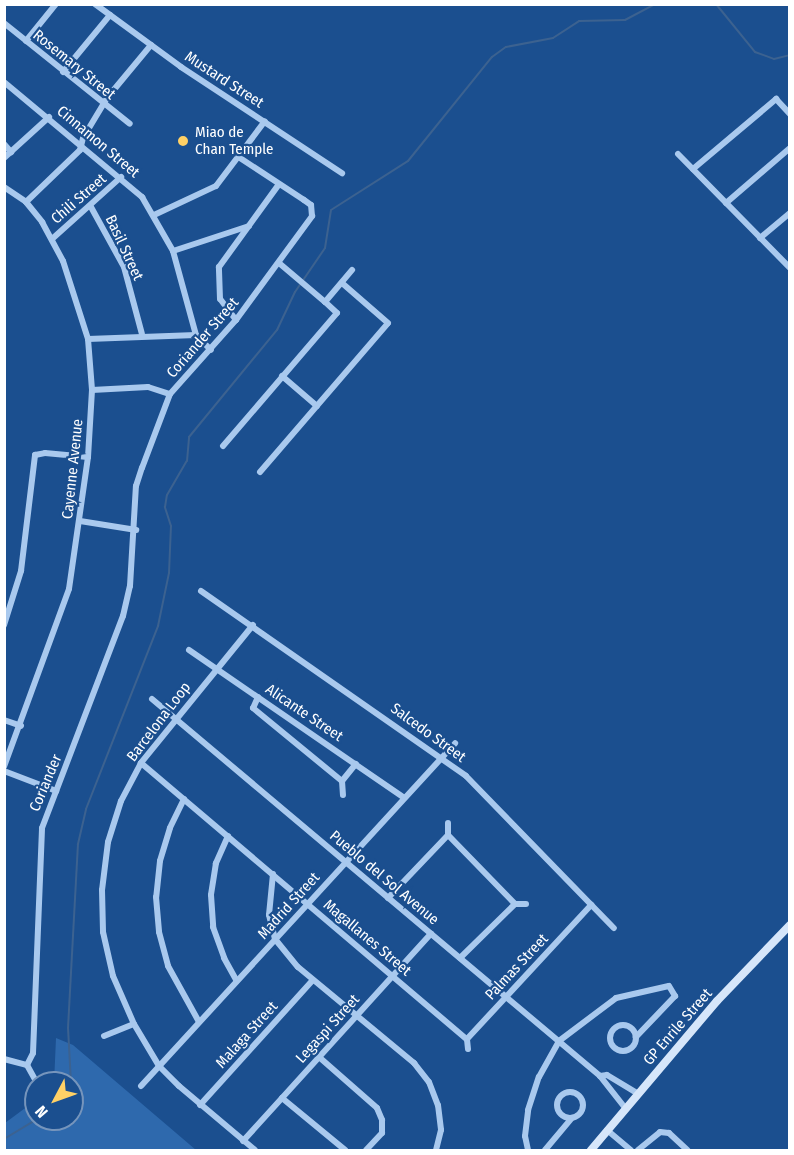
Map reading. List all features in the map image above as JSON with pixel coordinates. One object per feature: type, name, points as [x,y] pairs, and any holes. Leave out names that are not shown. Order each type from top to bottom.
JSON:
[{"type":"street","points":[[26,41],[56,4]]},
{"type":"street","name":"Mustard Street","points":[[95,4],[151,45],[342,173]]},
{"type":"street","points":[[63,72],[110,15]]},
{"type":"street","name":"Rosemary Street","points":[[4,23],[130,124]]},
{"type":"street","points":[[26,202],[67,166],[105,106],[107,98],[151,45]]},
{"type":"street","name":"Cinnamon Street","points":[[4,82],[134,188],[154,215],[172,251],[196,335]]},
{"type":"street","points":[[693,169],[776,99],[789,114]]},
{"type":"street","points":[[4,158],[49,117]]},
{"type":"street","points":[[154,215],[216,186],[240,158],[265,121]]},
{"type":"street","points":[[4,144],[11,152]]},
{"type":"street","points":[[726,203],[789,148]]},
{"type":"street","points":[[678,154],[789,268]]},
{"type":"street","points":[[236,320],[220,299],[218,273],[279,183],[240,158]]},
{"type":"street","name":"Chili Street","points":[[52,238],[91,207],[121,177]]},
{"type":"street","name":"Coriander Street","points":[[136,530],[136,486],[170,394],[212,350],[236,320],[279,263],[314,210],[279,183]]},
{"type":"street","name":"Cayenne Avenue","points":[[4,187],[26,202],[52,238],[88,339],[92,390],[88,458],[80,521],[63,615],[4,769]]},
{"type":"street","name":"Basil Street","points":[[91,207],[124,267],[142,334]]},
{"type":"street","points":[[760,238],[789,213]]},
{"type":"street","points":[[172,251],[249,226]]},
{"type":"street","points":[[222,446],[337,313],[279,263]]},
{"type":"street","points":[[325,302],[352,270]]},
{"type":"street","points":[[260,472],[388,323],[342,283]]},
{"type":"street","points":[[88,339],[142,334],[196,335],[212,350]]},
{"type":"street","points":[[282,376],[317,406]]},
{"type":"street","points":[[92,390],[148,387],[170,394]]},
{"type":"street","points":[[4,625],[15,597],[28,530],[35,455],[45,453],[88,458]]},
{"type":"street","points":[[80,521],[136,530]]},
{"type":"street","name":"Coriander","points":[[27,1065],[33,1053],[40,845],[46,811],[56,791],[123,616],[136,530]]},
{"type":"street","name":"Salcedo Street","points":[[201,591],[442,757],[502,810],[614,928]]},
{"type":"street","name":"Barcelona Loop","points":[[253,625],[174,718],[141,763],[121,801],[108,842],[102,890],[103,932],[113,976],[134,1024],[159,1066],[200,1105],[255,1150]]},
{"type":"street","name":"Alicante Street","points":[[189,650],[404,798]]},
{"type":"street","points":[[258,697],[253,708],[342,781]]},
{"type":"street","name":"Pueblo del Sol Avenue","points":[[152,699],[600,1076],[626,1109]]},
{"type":"street","points":[[4,720],[21,726]]},
{"type":"street","name":"Madrid Street","points":[[141,1086],[455,742]]},
{"type":"street","name":"Magallanes Street","points":[[141,763],[467,1039]]},
{"type":"street","points":[[343,795],[342,781],[356,764]]},
{"type":"street","points":[[4,769],[56,791]]},
{"type":"street","points":[[184,799],[170,828],[160,861],[156,897],[159,932],[168,966],[199,1022]]},
{"type":"street","points":[[388,898],[448,835],[448,823]]},
{"type":"street","points":[[448,835],[515,904]]},
{"type":"street","points":[[228,837],[216,863],[211,895],[213,927],[224,958],[237,981]]},
{"type":"street","points":[[273,874],[269,915],[275,939],[312,981],[414,1063],[429,1082],[439,1113],[436,1150]]},
{"type":"street","points":[[460,958],[515,904],[526,904]]},
{"type":"street","name":"Palmas Street","points":[[467,1039],[591,905]]},
{"type":"street","name":"GP Enrile Street","points":[[591,1150],[717,1001],[789,925]]},
{"type":"street","name":"Legaspi Street","points":[[243,1141],[431,934]]},
{"type":"street","name":"Malaga Street","points":[[200,1105],[312,981]]},
{"type":"street","points":[[528,1150],[525,1136],[528,1110],[539,1077],[559,1041],[616,998],[669,986],[675,996],[636,1037],[633,1046],[624,1051],[614,1048],[610,1038],[614,1029],[624,1025],[632,1029],[636,1037]]},
{"type":"street","points":[[104,1036],[134,1024]]},
{"type":"street","points":[[467,1039],[468,1049]]},
{"type":"street","points":[[319,1057],[377,1108],[382,1120],[382,1133],[366,1150]]},
{"type":"street","points":[[4,1059],[27,1065],[30,1071]]},
{"type":"street","name":"Pueblo del Sol Avenue","points":[[600,1076],[607,1075],[639,1094]]},
{"type":"street","points":[[545,1150],[571,1119],[580,1114],[583,1104],[579,1096],[570,1092],[560,1096],[556,1106],[561,1115],[571,1119]]},
{"type":"street","points":[[282,1098],[345,1150]]},
{"type":"street","points":[[606,1130],[631,1150]]},
{"type":"street","points":[[638,1150],[660,1132],[669,1133],[687,1150]]},
{"type":"shaded area","points":[[56,1038],[73,1045],[196,1150],[5,1150],[5,1123],[24,1109],[24,1131],[84,1131],[84,1071],[55,1071]]},
{"type":"waterway","points":[[70,1071],[68,1028],[78,844],[86,809],[158,626],[169,573],[171,526],[165,507],[167,495],[187,461],[189,437],[277,330],[295,292],[325,248],[331,210],[408,161],[492,57],[506,47],[553,38],[579,21],[625,20],[655,4]]},
{"type":"waterway","points":[[716,4],[755,52],[774,59],[790,55]]},
{"type":"waterway","points":[[4,1139],[24,1127]]},
{"type":"place","name":"Miao de Chan Temple","points":[[183,141]]}]
